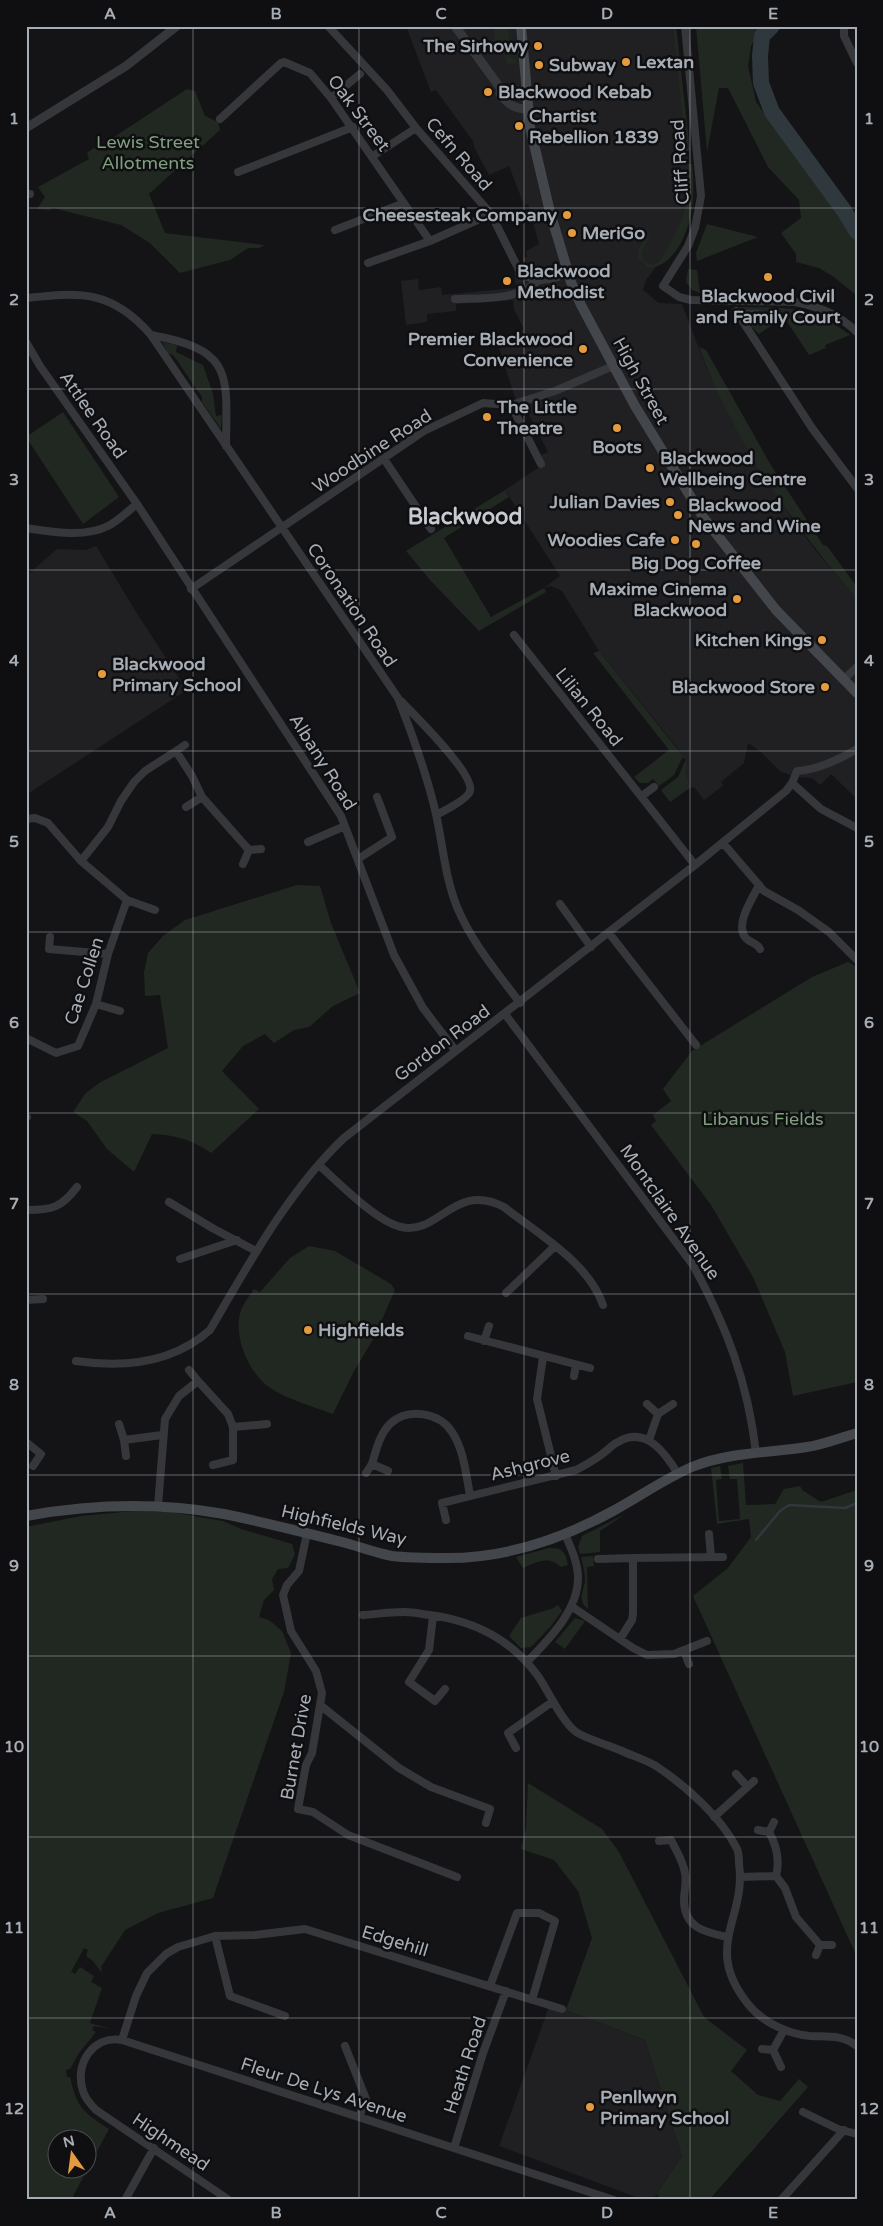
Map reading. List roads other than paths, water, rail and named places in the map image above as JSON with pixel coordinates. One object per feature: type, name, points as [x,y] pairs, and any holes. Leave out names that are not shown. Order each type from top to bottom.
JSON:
[{"type":"main road","name":"High Street","points":[[521,26],[527,109],[550,212],[568,274],[581,305],[613,366],[682,484],[720,541],[776,610],[857,693]]},
{"type":"main road","name":"Highfields Way","points":[[26,1516],[95,1507],[138,1504],[225,1514],[307,1533],[392,1556],[449,1558],[521,1550],[565,1534],[611,1512],[678,1474],[708,1462],[756,1453],[809,1447],[857,1434]]},
{"type":"street","points":[[26,128],[126,66],[177,26]]},
{"type":"street","name":"Cefn Road","points":[[328,26],[387,90],[416,128],[491,214],[518,268],[524,276],[538,281]]},
{"type":"street","points":[[455,26],[501,89],[511,92],[526,92]]},
{"type":"street","name":"Cliff Road","points":[[685,26],[688,75],[701,196],[695,228],[688,246],[663,286],[679,296],[691,300],[794,302],[810,305],[842,318],[857,332]]},
{"type":"street","points":[[844,26],[844,36],[857,63]]},
{"type":"street","name":"Oak Street","points":[[220,119],[284,62],[310,73],[353,127],[430,241]]},
{"type":"street","points":[[331,98],[360,74]]},
{"type":"street","points":[[501,89],[500,94],[509,103],[517,109],[527,109]]},
{"type":"street","points":[[238,172],[353,127]]},
{"type":"street","points":[[373,156],[416,128]]},
{"type":"street","points":[[335,230],[404,203]]},
{"type":"street","points":[[368,263],[430,241],[491,214]]},
{"type":"street","points":[[455,299],[508,295],[526,289],[538,281],[568,274]]},
{"type":"street","name":"Coronation Road","points":[[26,298],[80,294],[98,297],[114,303],[130,314],[151,336],[398,698],[438,740],[467,775],[471,790],[468,796],[436,815]]},
{"type":"street","points":[[757,314],[738,315],[812,428],[857,488]]},
{"type":"street","points":[[151,336],[165,338],[205,352],[218,364],[224,376],[226,446]]},
{"type":"street","name":"Attlee Road","points":[[26,342],[40,366],[137,504]]},
{"type":"street","name":"Woodbine Road","points":[[191,589],[424,431],[483,403],[511,404],[556,391],[613,366]]},
{"type":"street","points":[[511,404],[541,464]]},
{"type":"street","points":[[384,459],[431,529]]},
{"type":"street","points":[[26,528],[82,533],[96,531],[110,525],[137,504]]},
{"type":"street","name":"Albany Road","points":[[137,504],[341,816],[381,924],[398,962],[423,1008],[455,1050]]},
{"type":"street","name":"Lilian Road","points":[[514,635],[695,866]]},
{"type":"street","points":[[843,680],[857,668]]},
{"type":"street","name":"Coronation Road","points":[[398,698],[418,753],[436,815],[443,860],[457,907],[475,942],[520,1003]]},
{"type":"street","points":[[81,861],[108,827],[121,801],[134,782],[145,771],[184,745]]},
{"type":"street","name":"Gordon Road","points":[[76,1362],[99,1365],[140,1363],[171,1353],[198,1341],[210,1330],[264,1237],[319,1166],[344,1138],[723,844],[786,791],[792,783],[797,770],[808,770],[857,750]]},
{"type":"street","points":[[176,751],[192,776],[202,797],[249,850],[261,850]]},
{"type":"street","points":[[792,783],[821,809],[857,828]]},
{"type":"street","points":[[642,796],[654,787]]},
{"type":"street","points":[[358,859],[392,836],[377,796]]},
{"type":"street","points":[[186,807],[202,797]]},
{"type":"street","points":[[26,819],[35,818],[48,823],[81,861],[127,900],[156,910]]},
{"type":"street","points":[[308,842],[345,826]]},
{"type":"street","points":[[723,844],[764,891],[798,910],[828,932],[857,960]]},
{"type":"street","points":[[242,864],[249,850]]},
{"type":"street","points":[[759,885],[742,922],[742,930],[748,941],[758,945],[760,949]]},
{"type":"street","name":"Cae Collen","points":[[26,1038],[56,1053],[78,1046],[96,1004],[108,954],[127,900]]},
{"type":"street","points":[[560,904],[591,947]]},
{"type":"street","points":[[609,933],[696,1045]]},
{"type":"street","points":[[50,937],[49,949],[108,954]]},
{"type":"street","points":[[96,1004],[120,1011]]},
{"type":"street","name":"Montclaire Avenue","points":[[505,1014],[693,1265],[716,1306],[738,1363],[752,1420],[756,1453]]},
{"type":"street","points":[[319,1166],[380,1217],[403,1227],[430,1222],[458,1204],[481,1199],[492,1201],[580,1266],[595,1285],[603,1305]]},
{"type":"street","points":[[26,1210],[43,1210],[56,1207],[66,1202],[77,1187]]},
{"type":"street","points":[[169,1202],[256,1251]]},
{"type":"street","points":[[180,1259],[237,1240]]},
{"type":"street","points":[[506,1293],[554,1247]]},
{"type":"street","points":[[26,1300],[43,1299]]},
{"type":"street","points":[[484,1341],[489,1326]]},
{"type":"street","points":[[468,1336],[542,1357],[590,1368]]},
{"type":"street","points":[[542,1357],[536,1399],[556,1476]]},
{"type":"street","points":[[574,1376],[576,1365]]},
{"type":"street","points":[[189,1370],[228,1414],[233,1427],[233,1460],[213,1465]]},
{"type":"street","points":[[158,1506],[164,1419],[179,1396],[198,1381]]},
{"type":"street","points":[[647,1404],[658,1414]]},
{"type":"street","points":[[674,1404],[658,1414],[649,1440],[664,1452],[678,1474]]},
{"type":"street","points":[[366,1473],[372,1464],[378,1444],[391,1423],[401,1417],[413,1414],[435,1417],[445,1423],[457,1440],[470,1495]]},
{"type":"street","points":[[119,1424],[126,1456]]},
{"type":"street","points":[[233,1427],[267,1424]]},
{"type":"street","points":[[124,1440],[162,1435]]},
{"type":"street","name":"Ashgrove","points":[[446,1520],[442,1503],[576,1470],[622,1440],[638,1438],[649,1440]]},
{"type":"street","points":[[26,1442],[41,1454],[33,1466]]},
{"type":"street","points":[[372,1464],[388,1471]]},
{"type":"street","name":"Burnet Drive","points":[[307,1533],[299,1571],[287,1585],[283,1595],[291,1631],[316,1671],[322,1693],[312,1753],[306,1765],[298,1809],[313,1812],[348,1835],[457,1877]]},
{"type":"street","points":[[527,1662],[557,1629],[571,1606],[578,1587],[578,1569],[565,1534]]},
{"type":"street","points":[[709,1534],[711,1557]]},
{"type":"street","points":[[598,1559],[723,1557]]},
{"type":"street","points":[[620,1639],[632,1620],[633,1614],[633,1558]]},
{"type":"street","points":[[571,1606],[647,1655],[674,1654],[707,1641]]},
{"type":"street","points":[[363,1615],[406,1612],[455,1618],[478,1627],[512,1648],[527,1662],[539,1678],[552,1702],[577,1732],[655,1766],[686,1789],[714,1817],[738,1850],[741,1877],[727,1937],[728,1964],[739,1992],[749,2006],[784,2030],[812,2036],[842,2037],[857,2046]]},
{"type":"street","points":[[433,1616],[429,1650],[410,1682],[435,1701],[445,1689]]},
{"type":"street","points":[[684,1651],[689,1664]]},
{"type":"street","points":[[516,1748],[508,1733],[552,1702]]},
{"type":"street","points":[[320,1705],[398,1768],[432,1787],[490,1809],[486,1823]]},
{"type":"street","points":[[736,1774],[747,1786]]},
{"type":"street","points":[[714,1817],[754,1780]]},
{"type":"street","points":[[774,1822],[769,1832],[779,1859],[776,1876],[785,1888],[796,1917],[820,1946]]},
{"type":"street","points":[[758,1830],[769,1832]]},
{"type":"street","points":[[659,1841],[671,1840],[680,1859],[685,1872],[685,1910],[691,1924],[702,1931],[727,1937]]},
{"type":"street","points":[[741,1877],[776,1876]]},
{"type":"street","points":[[490,1986],[517,1913],[539,1913],[555,1921],[532,2000]]},
{"type":"street","name":"Edgehill","points":[[122,2040],[136,1996],[147,1973],[166,1954],[178,1947],[215,1936],[255,1935],[305,1929],[562,2009]]},
{"type":"street","points":[[215,1936],[230,1996],[285,2016]]},
{"type":"street","points":[[820,1946],[832,1945]]},
{"type":"street","points":[[816,1956],[820,1946]]},
{"type":"street","name":"Heath Road","points":[[454,2148],[483,2054],[506,1992]]},
{"type":"street","points":[[773,2050],[784,2030]]},
{"type":"street","name":"Fleur De Lys Avenue","points":[[96,2110],[83,2093],[81,2072],[88,2053],[103,2041],[112,2038],[614,2200]]},
{"type":"street","points":[[345,2046],[366,2099],[359,2117]]},
{"type":"street","points":[[762,2049],[773,2050]]},
{"type":"street","points":[[773,2050],[781,2068]]},
{"type":"street","name":"Highmead","points":[[96,2110],[229,2200]]},
{"type":"street","points":[[803,2112],[857,2134]]},
{"type":"street","points":[[781,2200],[844,2130]]},
{"type":"street","points":[[126,2200],[154,2148]]},
{"type":"waterway","points":[[772,26],[762,36],[760,56],[761,83],[772,112],[845,212],[857,232]]},
{"type":"waterway","points":[[756,1540],[780,1511],[789,1505],[845,1508],[857,1503]]},
{"type":"place","name":"The Sirhowy","points":[[538,46]]},
{"type":"place","name":"Lextan","points":[[626,62]]},
{"type":"place","name":"Subway","points":[[539,65]]},
{"type":"place","name":"Blackwood Kebab","points":[[488,92]]},
{"type":"place","name":"Chartist Rebellion 1839","points":[[519,126]]},
{"type":"place","name":"Cheesesteak Company","points":[[567,215]]},
{"type":"place","name":"MeriGo","points":[[572,233]]},
{"type":"place","name":"Blackwood Civil and Family Court","points":[[768,277]]},
{"type":"place","name":"Blackwood Methodist","points":[[507,281]]},
{"type":"place","name":"Premier Blackwood Convenience","points":[[583,349]]},
{"type":"place","name":"The Little Theatre","points":[[487,417]]},
{"type":"place","name":"Boots","points":[[617,428]]},
{"type":"place","name":"Blackwood Wellbeing Centre","points":[[650,468]]},
{"type":"place","name":"Julian Davies","points":[[670,502]]},
{"type":"place","name":"Blackwood News and Wine","points":[[678,515]]},
{"type":"place","name":"Woodies Cafe","points":[[675,540]]},
{"type":"place","name":"Big Dog Coffee","points":[[696,544]]},
{"type":"place","name":"Maxime Cinema Blackwood","points":[[737,599]]},
{"type":"place","name":"Kitchen Kings","points":[[822,640]]},
{"type":"place","name":"Blackwood Primary School","points":[[102,674]]},
{"type":"place","name":"Blackwood Store","points":[[825,687]]},
{"type":"place","name":"Highfields","points":[[308,1330]]},
{"type":"place","name":"Penllwyn Primary School","points":[[590,2107]]},
{"type":"district","name":"Blackwood","points":[[465,516]]},
{"type":"park label","name":"Lewis Street Allotments","points":[[148,152]]},
{"type":"park label","name":"Libanus Fields","points":[[763,1119]]}]
